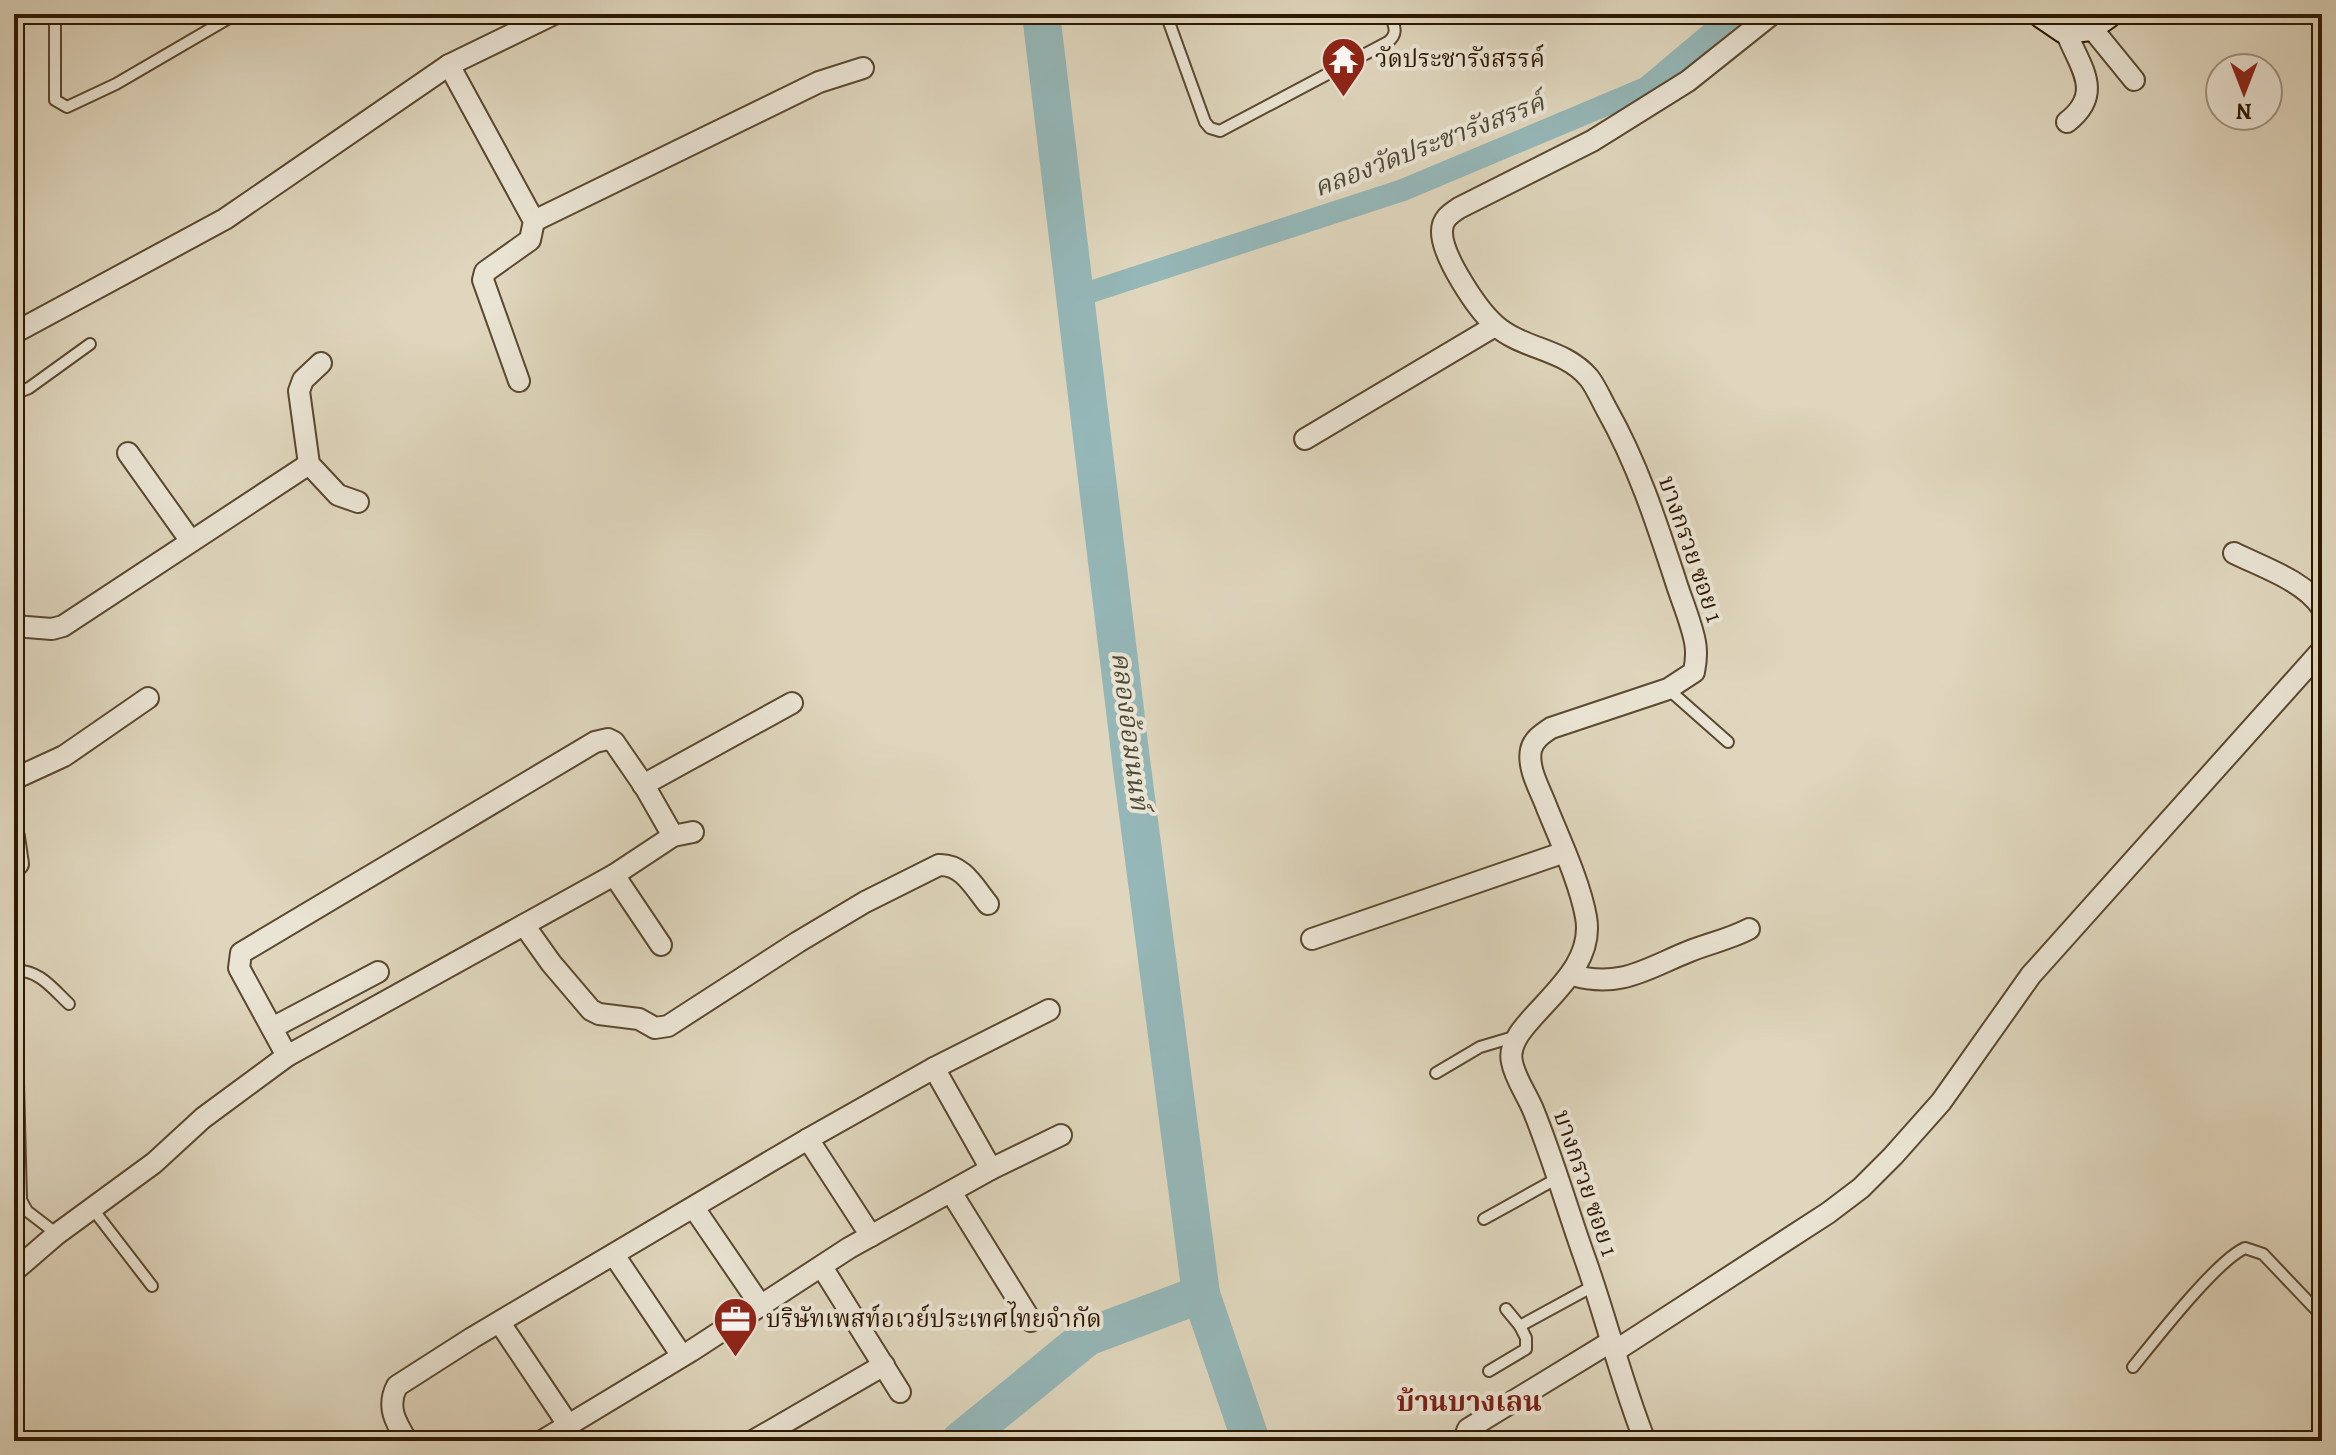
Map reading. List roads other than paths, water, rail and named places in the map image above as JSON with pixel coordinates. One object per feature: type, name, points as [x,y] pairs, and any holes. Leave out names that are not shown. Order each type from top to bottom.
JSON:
[{"type":"street","points":[[14,333],[225,219],[449,65],[554,14]]},
{"type":"street","name":"บางกรวย ซอย 1","points":[[1645,1441],[1535,1113],[1511,1062],[1511,1050],[1517,1036],[1572,975],[1582,958],[1586,942],[1587,918],[1565,852],[1530,765],[1531,748],[1539,736],[1551,728],[1668,689],[1694,672],[1695,643],[1657,524],[1625,440],[1590,380],[1577,366],[1556,353],[1515,338],[1495,326],[1478,305],[1451,259],[1441,230],[1444,221],[1459,208],[1592,141],[1688,81],[1772,14]]},
{"type":"street","points":[[2076,21],[2134,80]]},
{"type":"street","points":[[2067,122],[2085,102],[2089,88],[2076,21]]},
{"type":"street","points":[[449,65],[534,221],[530,240],[485,272],[483,280],[519,381]]},
{"type":"street","points":[[534,221],[819,82],[863,68]]},
{"type":"street","points":[[1305,439],[1495,326]]},
{"type":"street","points":[[321,363],[303,380],[299,391],[309,464],[338,495],[358,502]]},
{"type":"street","points":[[128,453],[190,540]]},
{"type":"street","points":[[14,626],[52,629],[63,626],[309,464]]},
{"type":"street","points":[[2234,553],[2303,589],[2322,608]]},
{"type":"street","points":[[1468,1441],[1468,1429],[1614,1346],[1828,1213],[1861,1188],[1941,1102],[2031,975],[2322,650]]},
{"type":"street","points":[[14,779],[64,756],[148,698]]},
{"type":"street","points":[[643,785],[792,703]]},
{"type":"street","points":[[14,1271],[57,1234],[154,1163],[203,1118],[287,1056],[683,834],[643,785],[614,742],[608,739],[595,742],[241,953],[239,968],[287,1056]]},
{"type":"street","points":[[14,837],[18,864]]},
{"type":"street","points":[[1312,939],[1565,852]]},
{"type":"street","points":[[524,925],[591,1010],[599,1014],[628,1016],[655,1028],[668,1026],[688,1015],[798,942],[865,902],[939,865],[951,864],[960,870],[988,904]]},
{"type":"street","points":[[614,875],[661,945]]},
{"type":"street","points":[[1572,975],[1600,981],[1632,976],[1749,929]]},
{"type":"street","points":[[272,1028],[378,972]]},
{"type":"street","points":[[407,1441],[391,1409],[392,1395],[397,1386],[808,1139],[934,1068],[1049,1010]]},
{"type":"street","points":[[934,1068],[991,1169]]},
{"type":"street","points":[[542,1441],[871,1236],[991,1169],[1061,1135]]},
{"type":"street","points":[[808,1139],[871,1236]]},
{"type":"street","points":[[951,1192],[1031,1321]]},
{"type":"street","points":[[694,1208],[761,1306]]},
{"type":"street","points":[[614,1255],[682,1356]]},
{"type":"street","points":[[822,1267],[900,1392]]},
{"type":"street","points":[[500,1323],[569,1426]]},
{"type":"street","points":[[753,1441],[884,1365]]},
{"type":"lane","points":[[55,14],[55,100],[67,107],[116,84],[236,14]]},
{"type":"lane","points":[[1166,14],[1205,122],[1210,128],[1220,131],[1388,42],[1395,36],[1396,29],[1390,14]]},
{"type":"lane","points":[[14,394],[29,388],[90,344]]},
{"type":"lane","points":[[1668,689],[1728,742]]},
{"type":"lane","points":[[14,971],[31,972],[42,978],[69,1004]]},
{"type":"lane","points":[[1436,1073],[1480,1047],[1517,1036]]},
{"type":"lane","points":[[14,1060],[18,1083],[21,1200],[27,1211],[57,1234]]},
{"type":"lane","points":[[1484,1219],[1556,1179]]},
{"type":"lane","points":[[92,1208],[152,1286]]},
{"type":"lane","points":[[2133,1367],[2198,1291],[2236,1252],[2245,1248],[2263,1254],[2322,1316]]},
{"type":"lane","points":[[1520,1326],[1595,1285]]},
{"type":"lane","points":[[1489,1371],[1526,1349],[1526,1338],[1520,1326],[1506,1309]]},
{"type":"waterway","name":"คลองอ้อมนนท์","points":[[1041,14],[1131,760],[1201,1294],[1251,1441]]},
{"type":"waterway","name":"คลองวัดประชารังสรรค์","points":[[1075,297],[1403,190],[1646,88],[1734,14]]},
{"type":"waterway","points":[[960,1441],[1087,1337],[1201,1294]]},
{"type":"place","name":"วัดประชารังสรรค์","points":[[1344,98]]},
{"type":"place","name":"บริษัทเพสท์อเวย์ประเทศไทยจำกัด","points":[[735,1358]]},
{"type":"district","name":"บ้านบางเลน","points":[[1469,1402]]}]
